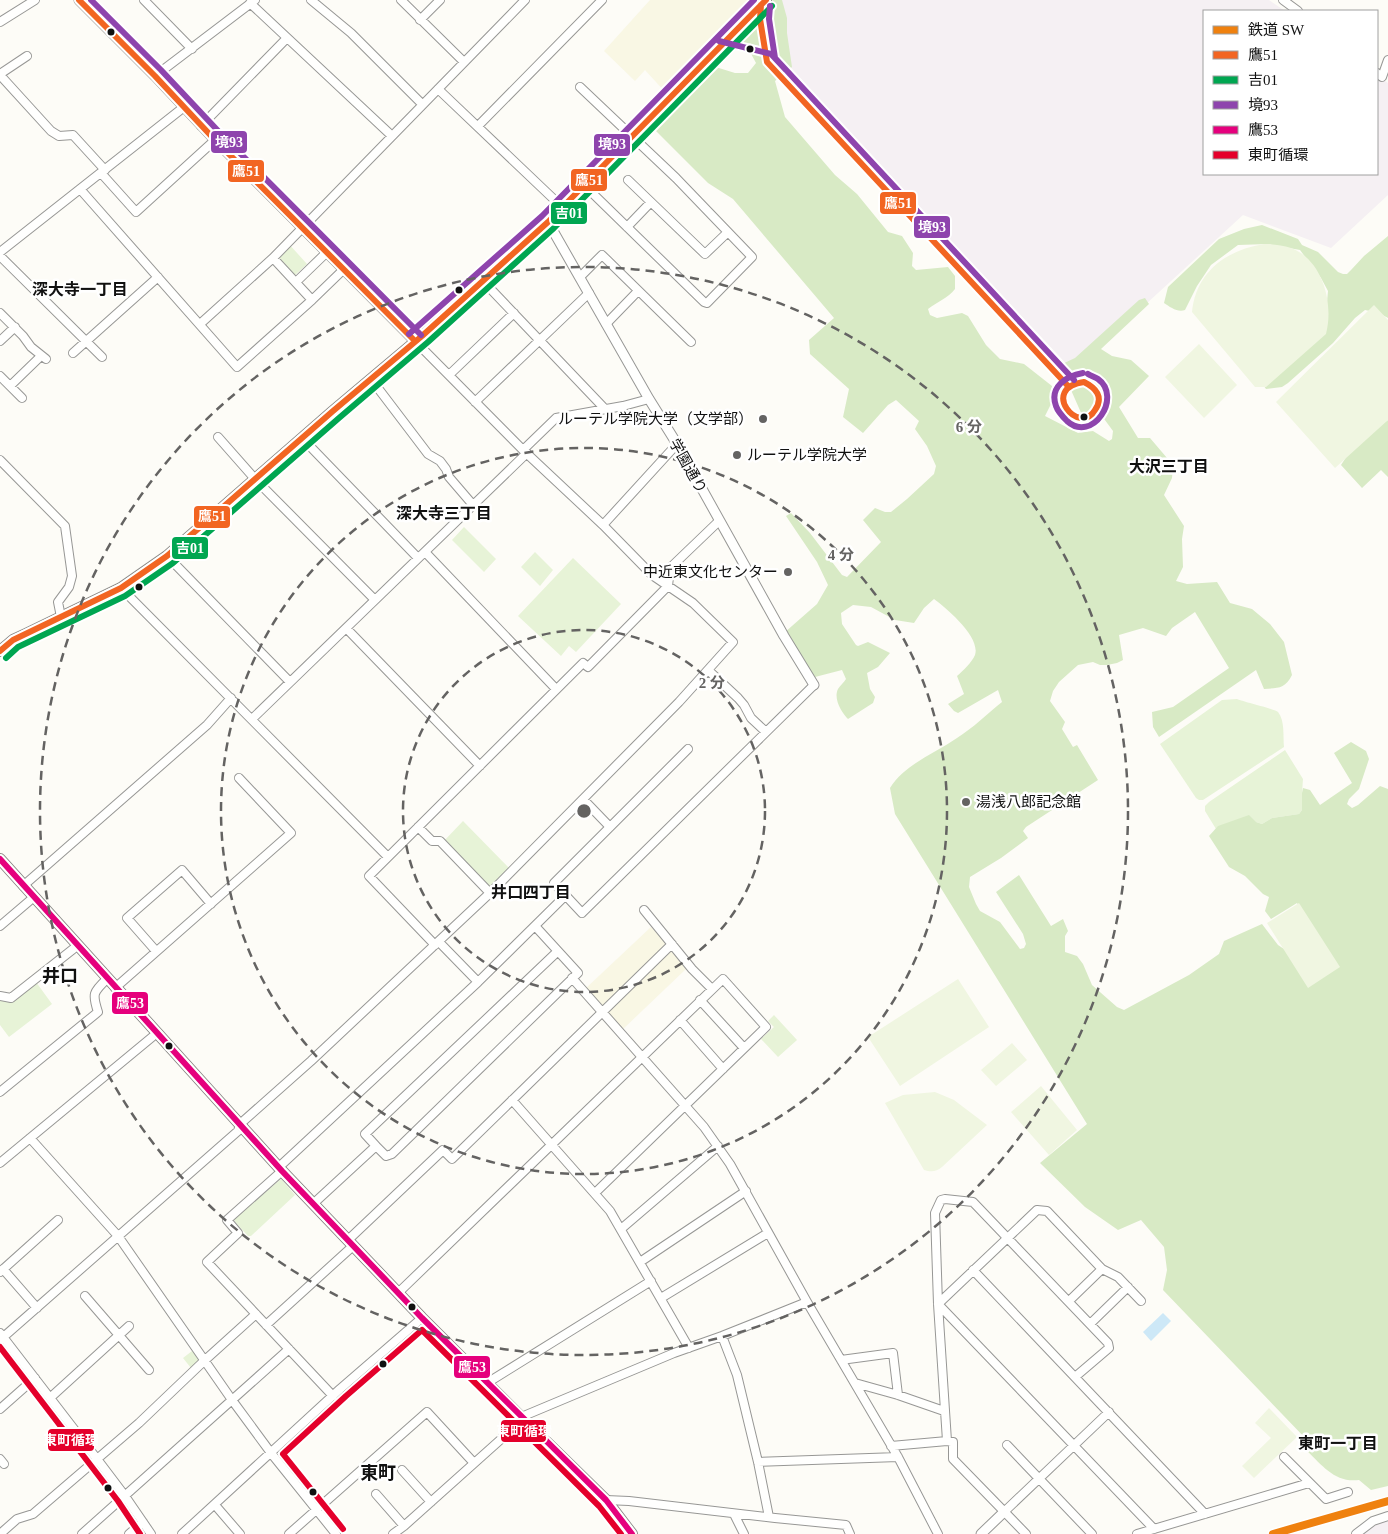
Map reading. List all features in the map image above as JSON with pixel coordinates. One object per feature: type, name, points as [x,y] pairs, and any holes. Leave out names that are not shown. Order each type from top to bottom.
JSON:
[{"type":"main road","points":[[0,651],[26,634],[121,588],[167,556],[415,341],[548,222],[766,0]]},
{"type":"main road","points":[[0,859],[280,1169],[422,1318],[606,1500],[629,1533]]},
{"type":"street","points":[[79,0],[301,228],[525,452],[652,574],[693,604],[734,642],[679,702],[437,944],[240,1124],[238,1130],[37,1308],[1,1337],[98,1458],[151,1534]]},
{"type":"street","points":[[144,0],[192,49]]},
{"type":"street","points":[[311,0],[351,34],[422,104]]},
{"type":"street","points":[[401,0],[464,62]]},
{"type":"street","points":[[420,20],[440,0]]},
{"type":"street","points":[[200,324],[273,258],[525,0]]},
{"type":"street","points":[[478,126],[602,0]]},
{"type":"street","points":[[1283,0],[1297,10]]},
{"type":"street","points":[[0,22],[33,1]]},
{"type":"street","points":[[155,76],[252,2],[287,38],[392,136]]},
{"type":"street","points":[[201,126],[287,38]]},
{"type":"street","points":[[27,56],[0,74],[51,131],[59,136],[73,135],[136,212],[215,140]]},
{"type":"street","points":[[1379,75],[1388,60]]},
{"type":"street","points":[[580,87],[676,178],[752,257],[706,303],[584,185]]},
{"type":"street","points":[[438,89],[562,207]]},
{"type":"street","points":[[0,252],[184,108]]},
{"type":"street","points":[[628,180],[705,254],[728,232]]},
{"type":"street","points":[[80,189],[237,367],[344,270]]},
{"type":"street","points":[[627,227],[651,202]]},
{"type":"street","name":"学園通り","points":[[548,222],[814,685]]},
{"type":"street","points":[[296,282],[326,253]]},
{"type":"street","points":[[580,277],[602,255],[691,342]]},
{"type":"street","points":[[0,256],[102,357]]},
{"type":"street","points":[[273,258],[312,300]]},
{"type":"street","points":[[73,353],[158,277]]},
{"type":"street","points":[[483,281],[605,409]]},
{"type":"street","points":[[606,324],[638,291]]},
{"type":"street","points":[[475,402],[589,293]]},
{"type":"street","points":[[0,312],[31,347],[44,358],[10,386]]},
{"type":"street","points":[[449,376],[514,313]]},
{"type":"street","points":[[0,341],[15,328]]},
{"type":"street","points":[[0,376],[22,398]]},
{"type":"street","points":[[371,379],[428,454],[440,462],[446,469],[449,477],[473,505]]},
{"type":"street","points":[[252,719],[473,505],[556,418],[649,399]]},
{"type":"street","points":[[218,437],[255,479],[375,600]]},
{"type":"street","points":[[302,438],[418,558]]},
{"type":"street","points":[[603,525],[677,444]]},
{"type":"street","points":[[0,460],[65,526],[72,576],[69,587],[58,602],[61,617]]},
{"type":"street","points":[[478,982],[369,876],[583,663],[588,667],[668,586],[670,568],[719,521]]},
{"type":"street","points":[[425,552],[556,690]]},
{"type":"street","points":[[167,556],[290,682]]},
{"type":"street","points":[[121,588],[388,857]]},
{"type":"street","points":[[346,628],[480,766]]},
{"type":"street","points":[[708,670],[738,698],[752,718],[766,732]]},
{"type":"street","points":[[688,749],[554,883],[582,913],[814,685]]},
{"type":"street","points":[[24,886],[207,725],[231,698]]},
{"type":"street","points":[[116,988],[291,833],[239,778]]},
{"type":"street","points":[[583,799],[610,826]]},
{"type":"street","points":[[418,827],[432,841],[440,841],[490,893]]},
{"type":"street","points":[[156,951],[127,918],[182,870],[211,904]]},
{"type":"street","points":[[333,1396],[207,1262],[238,1233],[227,1220],[566,896]]},
{"type":"street","points":[[0,926],[34,897]]},
{"type":"street","points":[[644,910],[692,969],[712,989]]},
{"type":"street","points":[[535,926],[558,950],[578,973],[392,1154],[386,1156],[365,1134],[558,950]]},
{"type":"street","points":[[266,1325],[443,1150],[452,1159],[672,944]]},
{"type":"street","points":[[0,996],[11,998],[77,946]]},
{"type":"street","points":[[572,978],[685,1105],[718,1146],[746,1191],[807,1302],[892,1446],[938,1534]]},
{"type":"street","points":[[0,1092],[98,1012],[93,997],[96,989],[107,979]]},
{"type":"street","points":[[398,1292],[723,979],[766,1027],[595,1193]]},
{"type":"street","points":[[700,1000],[744,1048]]},
{"type":"street","points":[[680,1020],[723,1069]]},
{"type":"street","points":[[0,1163],[157,1033]]},
{"type":"street","points":[[512,1100],[610,1211],[689,1348]]},
{"type":"street","points":[[30,1138],[118,1236],[232,1400],[271,1453],[336,1534]]},
{"type":"street","points":[[313,1204],[376,1146]]},
{"type":"street","points":[[621,1229],[718,1146]]},
{"type":"street","points":[[640,1262],[746,1191]]},
{"type":"street","points":[[947,1441],[938,1304],[935,1213],[941,1200],[945,1198],[973,1202],[1108,1343],[1108,1348],[1075,1377]]},
{"type":"street","points":[[938,1304],[1037,1210],[1047,1211],[1102,1269],[1118,1277],[1141,1300]]},
{"type":"street","points":[[37,1308],[2,1271],[58,1220]]},
{"type":"street","points":[[661,1298],[768,1233]]},
{"type":"street","points":[[1069,1301],[1102,1269]]},
{"type":"street","points":[[973,1270],[1205,1514]]},
{"type":"street","points":[[487,1383],[651,1281]]},
{"type":"street","points":[[1090,1324],[1128,1287]]},
{"type":"street","points":[[85,1296],[149,1370]]},
{"type":"street","points":[[393,1534],[526,1415],[533,1411],[807,1302]]},
{"type":"street","points":[[938,1304],[1154,1529]]},
{"type":"street","points":[[0,1534],[18,1519],[33,1514],[139,1423],[256,1314]]},
{"type":"street","points":[[182,1534],[333,1396],[422,1318]]},
{"type":"street","points":[[51,1397],[129,1326]]},
{"type":"street","points":[[722,1336],[737,1375],[769,1517]]},
{"type":"street","points":[[82,1534],[289,1349]]},
{"type":"street","points":[[841,1360],[893,1353],[898,1396]]},
{"type":"street","points":[[0,1409],[35,1378]]},
{"type":"street","points":[[855,1383],[944,1411]]},
{"type":"street","points":[[288,1534],[427,1412],[474,1463]]},
{"type":"street","points":[[981,1534],[1109,1412]]},
{"type":"street","points":[[892,1446],[954,1442],[953,1459],[1026,1534]]},
{"type":"street","points":[[1007,1445],[1092,1534]]},
{"type":"street","points":[[758,1462],[898,1457]]},
{"type":"street","points":[[1284,1458],[1326,1499],[1348,1492]]},
{"type":"street","points":[[402,1470],[431,1502]]},
{"type":"street","points":[[1137,1534],[1309,1483]]},
{"type":"street","points":[[376,1494],[404,1526]]},
{"type":"street","points":[[606,1500],[846,1525],[850,1534]]},
{"type":"street","points":[[215,1504],[240,1534]]},
{"type":"street","points":[[734,1514],[744,1534]]},
{"type":"street","points":[[1356,1534],[1373,1521],[1388,1516]]},
{"type":"street","points":[[129,1534],[143,1522]]},
{"type":"shaded area","points":[[650,0],[755,0],[667,94],[645,70],[635,81],[604,51]]},
{"type":"shaded area","points":[[778,0],[1269,0],[1284,10],[1203,10],[1203,175],[1378,175],[1378,76],[1388,83],[1388,195],[1331,248],[1243,215],[1073,371],[767,45]]},
{"type":"shaded area","points":[[651,927],[667,945],[601,1007],[584,990]]},
{"type":"shaded area","points":[[670,950],[687,968],[621,1031],[606,1013]]},
{"type":"shaded area","points":[[1388,1520],[1388,1534],[1359,1534],[1370,1525]]},
{"type":"green space","points":[[773,0],[782,0],[787,18],[787,33],[792,67],[775,81],[785,117],[835,175],[857,194],[888,232],[902,236],[913,253],[912,266],[916,270],[948,267],[955,276],[955,289],[928,309],[930,315],[937,318],[962,313],[968,316],[986,345],[1000,359],[1024,364],[1052,386],[1055,396],[1045,416],[1078,433],[1093,431],[1109,441],[1112,439],[1113,431],[1099,412],[1090,411],[1082,415],[1060,365],[1075,358],[1139,300],[1145,298],[1149,304],[1101,349],[1112,356],[1131,360],[1149,376],[1119,407],[1138,438],[1150,438],[1173,465],[1172,478],[1164,495],[1184,526],[1182,539],[1183,567],[1176,581],[1187,584],[1217,582],[1230,603],[1252,609],[1270,624],[1284,642],[1292,675],[1284,685],[1277,688],[1264,689],[1256,670],[1159,737],[1153,727],[1152,712],[1173,707],[1229,668],[1195,612],[1172,628],[1166,636],[1143,628],[1119,635],[1123,660],[1117,663],[1100,665],[1093,662],[1078,665],[1059,682],[1053,691],[1050,701],[1065,722],[1062,729],[1073,747],[1077,745],[1098,780],[1026,827],[1023,831],[1028,838],[1001,858],[970,877],[969,887],[980,911],[1000,922],[1020,949],[1024,948],[1026,944],[1023,934],[996,892],[1019,875],[1051,926],[1063,919],[1068,931],[1065,936],[1065,952],[1077,956],[1083,964],[1092,985],[1117,1007],[1124,1010],[1189,975],[1219,954],[1224,941],[1262,924],[1278,945],[1284,949],[1336,966],[1297,903],[1271,919],[1265,911],[1269,897],[1263,894],[1245,876],[1229,867],[1209,836],[1218,826],[1249,815],[1256,822],[1262,824],[1272,818],[1299,814],[1302,810],[1303,788],[1310,790],[1320,805],[1352,783],[1334,753],[1351,742],[1366,751],[1369,759],[1359,789],[1349,799],[1347,804],[1352,808],[1358,805],[1380,786],[1388,789],[1388,1486],[1371,1490],[1359,1480],[1343,1479],[1324,1468],[1307,1451],[1307,1440],[1163,1290],[1167,1270],[1164,1247],[1141,1220],[1118,1230],[1085,1207],[1040,1163],[1087,1124],[895,814],[890,788],[904,772],[963,734],[1002,702],[998,690],[958,713],[948,704],[964,694],[957,676],[965,669],[975,655],[973,640],[968,632],[954,616],[934,599],[924,608],[914,623],[895,620],[871,607],[853,605],[841,613],[842,624],[856,645],[868,642],[890,653],[878,667],[867,673],[870,689],[875,697],[873,703],[848,719],[837,701],[838,689],[846,679],[842,670],[815,677],[784,633],[817,604],[828,585],[817,562],[786,516],[791,513],[810,533],[842,575],[847,577],[881,542],[863,520],[875,508],[891,512],[934,474],[936,466],[927,446],[915,429],[919,421],[896,400],[888,405],[863,433],[843,417],[849,389],[810,354],[809,340],[834,318],[733,199],[708,183],[650,125],[706,64],[735,73],[748,73],[756,63],[748,48],[739,40],[744,31]]},
{"type":"green space","points":[[1262,225],[1298,239],[1302,245],[1318,252],[1338,272],[1343,274],[1347,274],[1364,256],[1388,236],[1388,318],[1379,313],[1365,310],[1355,318],[1333,343],[1288,383],[1282,387],[1266,389],[1261,382],[1325,324],[1328,291],[1321,278],[1300,250],[1268,244],[1238,245],[1211,265],[1197,286],[1185,310],[1171,308],[1164,303],[1168,287],[1219,239],[1244,229]]},
{"type":"green space","points":[[288,243],[307,264],[295,275],[276,254]]},
{"type":"green space","points":[[1264,244],[1291,248],[1311,262],[1324,284],[1327,297],[1328,322],[1326,334],[1266,387],[1255,387],[1192,312],[1200,285],[1215,265],[1237,252]]},
{"type":"green space","points":[[1374,305],[1388,320],[1388,420],[1335,468],[1276,402]]},
{"type":"green space","points":[[1199,344],[1237,385],[1204,418],[1165,377]]},
{"type":"green space","points":[[1388,420],[1388,477],[1381,470],[1362,488],[1341,465],[1354,445]]},
{"type":"green space","points":[[464,527],[496,559],[484,572],[452,540]]},
{"type":"green space","points":[[535,552],[553,570],[540,586],[521,567]]},
{"type":"green space","points":[[573,558],[621,604],[576,652],[569,646],[561,656],[518,616]]},
{"type":"green space","points":[[1237,699],[1278,712],[1283,724],[1284,747],[1203,800],[1199,800],[1160,744],[1222,700]]},
{"type":"green space","points":[[1285,750],[1303,779],[1302,810],[1299,814],[1272,818],[1262,824],[1256,822],[1219,826],[1216,829],[1205,811],[1205,806]]},
{"type":"green space","points":[[463,821],[510,869],[489,889],[442,843]]},
{"type":"green space","points":[[1299,903],[1340,967],[1308,988],[1267,923]]},
{"type":"green space","points":[[958,979],[989,1027],[900,1086],[868,1037]]},
{"type":"green space","points":[[36,982],[52,1004],[9,1037],[0,1025],[0,1000],[12,1001]]},
{"type":"green space","points":[[774,1015],[797,1040],[778,1057],[761,1039],[774,1027],[768,1021]]},
{"type":"green space","points":[[1012,1043],[1027,1060],[996,1086],[981,1070]]},
{"type":"green space","points":[[1041,1086],[1077,1130],[1049,1155],[1011,1112]]},
{"type":"green space","points":[[935,1092],[954,1100],[987,1125],[942,1167],[931,1171],[924,1170],[885,1103],[903,1095]]},
{"type":"green space","points":[[281,1179],[295,1195],[251,1236],[248,1236],[234,1219]]},
{"type":"green space","points":[[192,1351],[200,1360],[191,1368],[183,1358]]},
{"type":"green space","points":[[1269,1408],[1297,1437],[1254,1478],[1242,1466],[1271,1438],[1255,1423]]},
{"type":"water","points":[[1163,1313],[1171,1321],[1151,1341],[1143,1332]]},
{"type":"rail line","name":"SW","points":[[1273,1534],[1388,1501]]},
{"type":"transit line","name":"鷹51","points":[[79,0],[415,341]]},
{"type":"transit line","name":"境93","points":[[91,0],[421,335]]},
{"type":"transit line","name":"境93","points":[[409,334],[542,216],[754,0]]},
{"type":"transit line","name":"鷹51","points":[[0,651],[13,640],[121,588],[167,556],[422,336],[548,222],[766,0]]},
{"type":"transit line","name":"鷹51","points":[[761,5],[760,19],[767,62],[1068,386]]},
{"type":"transit line","name":"境93","points":[[770,6],[769,19],[775,58],[1074,380]]},
{"type":"transit line","name":"吉01","points":[[6,658],[18,647],[125,596],[173,563],[428,342],[554,228],[772,6]]},
{"type":"transit line","name":"境93","points":[[719,41],[771,54],[786,70]]},
{"type":"transit line","name":"境93","points":[[1083,373],[1077,374],[1060,384],[1054,399],[1059,412],[1067,421],[1077,427],[1086,427],[1094,423],[1106,406],[1107,396],[1105,387],[1098,379],[1088,374]]},
{"type":"transit line","name":"鷹51","points":[[1084,382],[1095,390],[1099,401],[1095,410],[1088,417],[1080,418],[1073,415],[1063,401],[1064,393],[1071,386],[1084,382]]},
{"type":"transit line","name":"鷹53","points":[[0,859],[282,1171],[422,1318],[606,1500],[632,1534]]},
{"type":"transit line","name":"東町循環","points":[[343,1529],[283,1454],[422,1330],[599,1506],[621,1534]]},
{"type":"transit line","name":"東町循環","points":[[0,1347],[118,1501],[140,1534]]},
{"type":"place","name":"ルーテル学院大学（文学部）","points":[[763,419]]},
{"type":"place","name":"ルーテル学院大学","points":[[737,455]]},
{"type":"place","name":"中近東文化センター","points":[[788,572]]},
{"type":"place","name":"湯浅八郎記念館","points":[[966,802]]},
{"type":"district","name":"深大寺一丁目","points":[[80,289]]},
{"type":"district","name":"大沢三丁目","points":[[1169,466]]},
{"type":"district","name":"深大寺三丁目","points":[[444,513]]},
{"type":"district","name":"井口四丁目","points":[[531,892]]},
{"type":"district","name":"井口","points":[[60,976]]},
{"type":"district","name":"東町一丁目","points":[[1338,1443]]},
{"type":"district","name":"東町","points":[[378,1473]]}]
